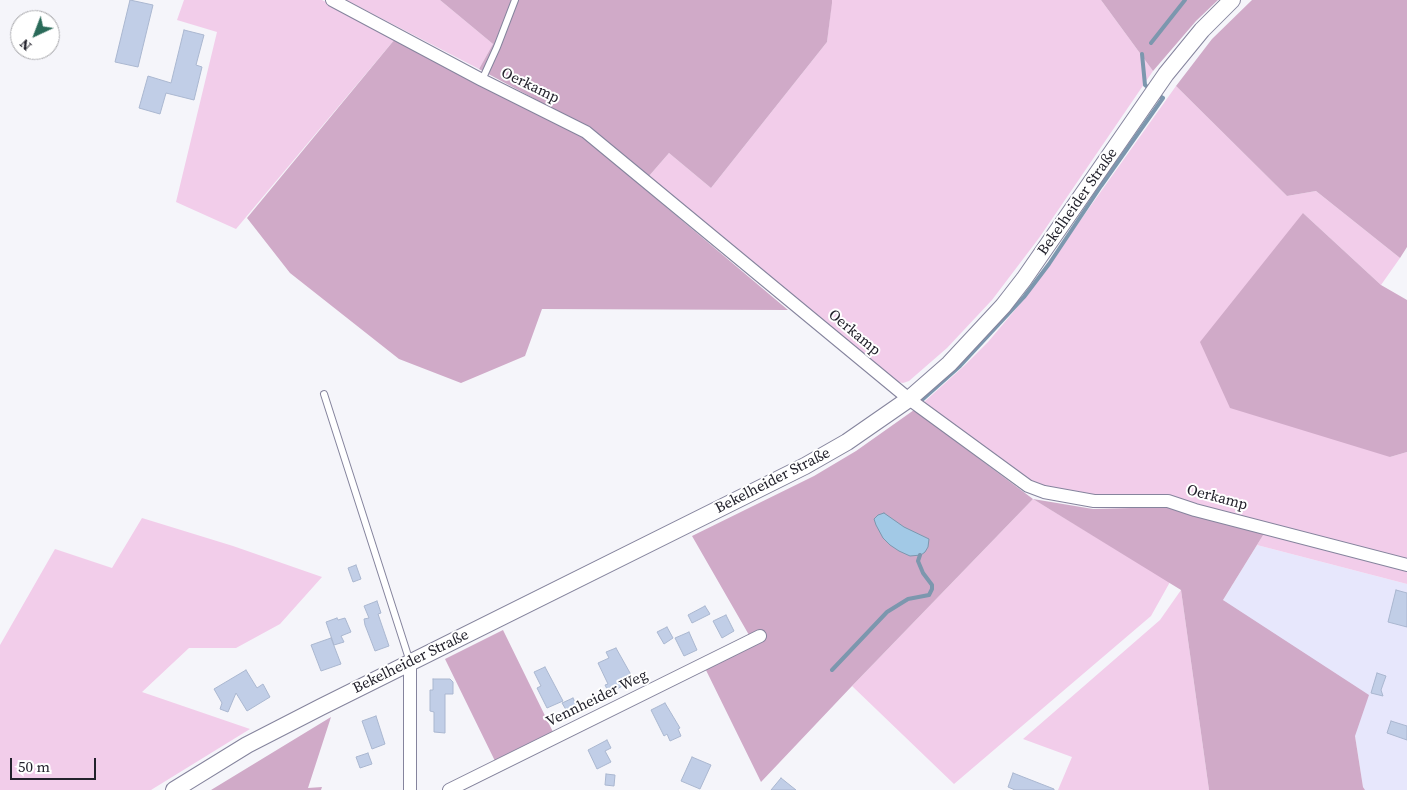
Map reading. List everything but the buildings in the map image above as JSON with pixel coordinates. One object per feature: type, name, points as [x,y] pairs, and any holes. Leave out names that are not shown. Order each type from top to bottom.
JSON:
[{"type":"street","name":"Oerkamp","points":[[332,0],[482,80],[586,132],[908,399],[1028,486],[1044,492],[1094,501],[1168,501],[1195,510],[1407,565]]},
{"type":"street","name":"Bekelheider Straße","points":[[174,790],[247,745],[805,466],[847,442],[908,399],[949,364],[1003,306],[1024,279],[1158,86],[1202,30],[1232,0]]},
{"type":"street","name":"Vennheider Weg","points":[[449,790],[760,636]]},
{"type":"street","points":[[410,662],[410,790]]},
{"type":"lane","points":[[482,80],[515,0]]},
{"type":"lane","points":[[324,394],[410,662]]},
{"type":"shaded area","points":[[184,0],[322,0],[395,39],[236,229],[176,202],[217,32],[177,20]]},
{"type":"shaded area","points":[[346,0],[440,0],[493,44],[479,69]]},
{"type":"shaded area","points":[[440,0],[832,0],[832,3],[827,42],[711,188],[669,153],[649,176],[589,128],[479,69],[493,44]]},
{"type":"shaded area","points":[[832,0],[1101,0],[1153,71],[1039,238],[992,300],[947,348],[909,381],[903,383],[898,382],[649,176],[669,153],[711,188],[827,42]]},
{"type":"shaded area","points":[[1101,0],[1218,0],[1196,21],[1153,71]]},
{"type":"shaded area","points":[[1252,0],[1407,0],[1407,247],[1400,258],[1316,191],[1287,196],[1176,86],[1212,39]]},
{"type":"shaded area","points":[[395,39],[582,136],[788,310],[542,309],[525,356],[461,383],[399,359],[290,273],[247,218]]},
{"type":"shaded area","points":[[1176,86],[1287,196],[1316,191],[1400,258],[1381,285],[1303,213],[1390,457],[1407,452],[1407,560],[1168,496],[1096,496],[1045,488],[1030,483],[923,403],[988,342],[1025,298]]},
{"type":"shaded area","points":[[1303,213],[1381,285],[1407,300],[1407,452],[1390,457],[1230,408],[1200,342]]},
{"type":"shaded area","points":[[914,410],[1033,499],[761,782],[701,660],[749,635],[692,536],[814,476],[856,451]]},
{"type":"shaded area","points":[[1033,499],[1170,582],[1151,616],[954,784],[852,686]]},
{"type":"shaded area","points":[[1033,499],[1093,509],[1169,507],[1265,532],[1223,600],[1369,695],[1355,736],[1365,790],[1209,790],[1181,590]]},
{"type":"shaded area","points":[[142,518],[233,546],[322,577],[280,624],[236,648],[189,648],[142,692],[250,729],[151,790],[0,790],[0,645],[55,549],[112,568]]},
{"type":"shaded area","points":[[1265,532],[1407,569],[1407,584],[1257,545]]},
{"type":"shaded area","points":[[1257,545],[1407,584],[1407,790],[1365,790],[1355,736],[1223,600]]},
{"type":"shaded area","points":[[1181,590],[1209,790],[1058,790],[1072,757],[1023,739],[1160,620]]},
{"type":"shaded area","points":[[503,630],[553,732],[495,761],[445,659]]},
{"type":"shaded area","points":[[331,717],[308,788],[322,787],[321,790],[211,790]]},
{"type":"water","points":[[884,513],[904,527],[929,539],[925,552],[921,555],[910,556],[890,545],[883,538],[874,519]]},
{"type":"waterway","points":[[1151,43],[1185,0]]},
{"type":"waterway","points":[[1142,54],[1145,85],[1150,89]]},
{"type":"waterway","points":[[923,399],[960,366],[1024,297],[1049,264],[1163,98],[1158,95]]},
{"type":"waterway","points":[[832,670],[887,612],[908,599],[929,595],[932,585],[923,573],[918,561],[920,555]]}]
